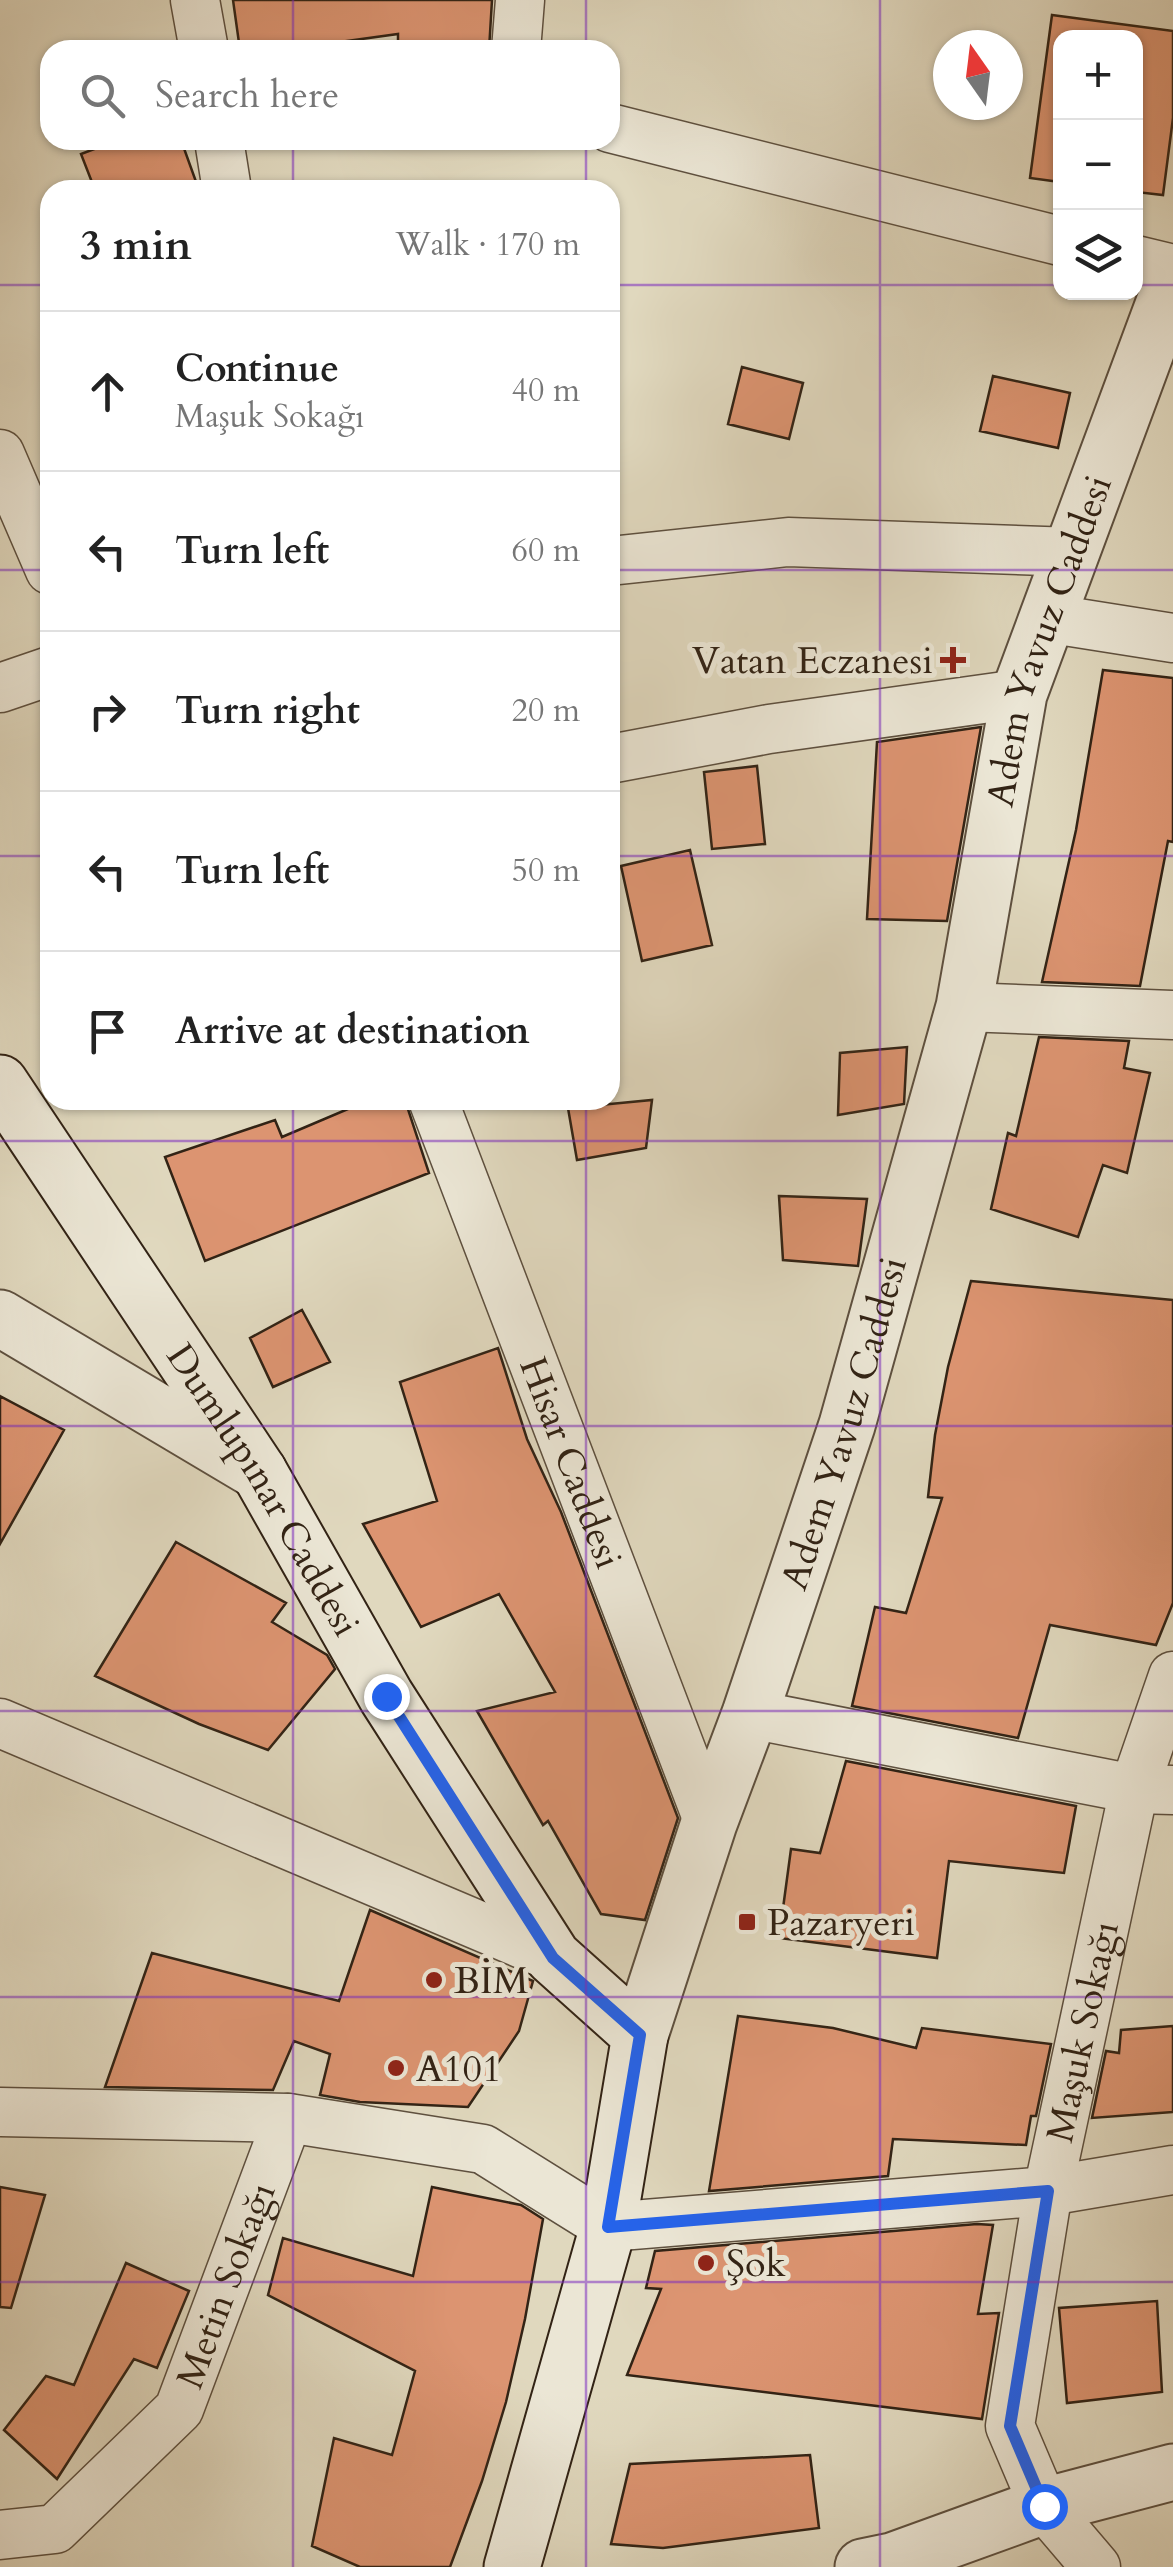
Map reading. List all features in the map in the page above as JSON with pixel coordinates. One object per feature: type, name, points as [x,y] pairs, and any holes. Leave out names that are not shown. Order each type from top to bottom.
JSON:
[{"type":"street","points":[[195,0],[202,40]]},
{"type":"street","points":[[517,40],[520,0]]},
{"type":"street","points":[[620,131],[1053,239]]},
{"type":"street","points":[[221,150],[225,180]]},
{"type":"street","points":[[1143,262],[1173,269]]},
{"type":"street","name":"Adem Yavuz Caddesi","points":[[512,2567],[608,2227],[640,2035],[708,1823],[750,1714],[847,1425],[964,1006],[1019,694],[1173,279]]},
{"type":"street","points":[[0,454],[40,547]]},
{"type":"street","points":[[620,560],[788,542],[1073,552]]},
{"type":"street","points":[[1046,618],[1173,638]]},
{"type":"street","points":[[0,688],[40,675]]},
{"type":"street","points":[[620,757],[769,729],[1019,694]]},
{"type":"street","points":[[964,1006],[1173,1015]]},
{"type":"street","name":"Dumlupınar Caddesi","points":[[0,1083],[259,1472],[386,1696],[553,1958],[640,2035]]},
{"type":"street","name":"Hisar Caddesi","points":[[437,1110],[708,1823]]},
{"type":"street","points":[[0,1318],[259,1472]]},
{"type":"street","name":"Maşuk Sokağı","points":[[1096,2567],[1044,2506],[1010,2426],[1048,2191],[1154,1790],[1173,1676]]},
{"type":"street","points":[[750,1714],[1154,1790]]},
{"type":"street","points":[[0,1723],[553,1958]]},
{"type":"street","points":[[0,2112],[288,2118],[483,2149],[608,2227],[1048,2191],[1173,2170]]},
{"type":"street","name":"Metin Sokağı","points":[[0,2535],[56,2529],[180,2410],[288,2118]]},
{"type":"street","points":[[883,2565],[1044,2506],[1173,2472]]},
{"type":"building","points":[[233,0],[492,0],[490,40],[398,40],[398,34],[354,40],[239,40]]},
{"type":"building","points":[[1052,15],[1173,31],[1173,118],[1163,195],[1143,193],[1143,30],[1053,30],[1053,181],[1030,178]]},
{"type":"building","points":[[92,150],[185,150],[195,180],[91,180],[81,154]]},
{"type":"building","points":[[742,367],[803,383],[789,439],[728,424]]},
{"type":"building","points":[[993,376],[1070,393],[1058,448],[980,431]]},
{"type":"building","points":[[1103,670],[1173,678],[1173,842],[1168,841],[1140,986],[1042,982],[1076,830]]},
{"type":"building","points":[[981,727],[947,921],[867,919],[877,742]]},
{"type":"building","points":[[757,766],[765,844],[712,849],[704,772]]},
{"type":"building","points":[[690,850],[712,945],[642,961],[621,866]]},
{"type":"building","points":[[1039,1037],[1129,1041],[1124,1068],[1150,1073],[1127,1173],[1103,1165],[1078,1237],[991,1209],[1008,1133],[1016,1136]]},
{"type":"building","points":[[907,1047],[904,1104],[838,1115],[840,1053]]},
{"type":"building","points":[[652,1100],[646,1148],[577,1160],[568,1110],[620,1110],[620,1103]]},
{"type":"building","points":[[345,1110],[408,1110],[429,1173],[205,1261],[165,1157],[275,1120],[282,1137]]},
{"type":"building","points":[[779,1196],[867,1199],[858,1266],[783,1260]]},
{"type":"building","points":[[971,1281],[1173,1300],[1173,1603],[1156,1645],[1050,1625],[1018,1738],[852,1706],[875,1607],[906,1613],[942,1498],[928,1497],[935,1435]]},
{"type":"building","points":[[302,1310],[330,1362],[273,1387],[250,1338]]},
{"type":"building","points":[[498,1348],[527,1439],[561,1512],[678,1818],[645,1920],[601,1914],[548,1821],[543,1825],[477,1711],[555,1692],[499,1594],[421,1627],[363,1524],[437,1501],[400,1382]]},
{"type":"building","points":[[0,1396],[64,1430],[0,1544]]},
{"type":"building","points":[[176,1542],[286,1603],[272,1622],[327,1655],[335,1669],[268,1750],[199,1724],[95,1676]]},
{"type":"building","points":[[846,1761],[1076,1806],[1064,1873],[949,1861],[937,1958],[779,1938],[791,1849],[820,1853]]},
{"type":"building","points":[[370,1910],[533,1981],[519,2031],[468,2107],[360,2102],[320,2095],[330,2054],[294,2041],[273,2090],[105,2087],[152,1953],[339,2001]]},
{"type":"building","points":[[738,2016],[833,2028],[916,2048],[922,2028],[1051,2044],[1026,2145],[893,2139],[888,2176],[709,2191]]},
{"type":"building","points":[[1173,2026],[1173,2112],[1092,2118],[1106,2051],[1119,2053],[1121,2030]]},
{"type":"building","points":[[0,2187],[45,2195],[11,2308],[0,2307]]},
{"type":"building","points":[[432,2187],[521,2205],[543,2219],[525,2319],[506,2402],[450,2567],[360,2567],[312,2546],[334,2438],[392,2455],[415,2371],[268,2295],[283,2238],[413,2276]]},
{"type":"building","points":[[993,2225],[978,2314],[999,2313],[982,2419],[627,2375],[661,2289],[646,2288],[655,2251]]},
{"type":"building","points":[[126,2263],[189,2291],[157,2368],[134,2359],[57,2479],[4,2430],[46,2376],[74,2385]]},
{"type":"building","points":[[1157,2301],[1162,2392],[1067,2403],[1059,2308]]},
{"type":"building","points":[[810,2455],[819,2528],[663,2548],[611,2544],[630,2464]]},
{"type":"place","name":"Vatan Eczanesi","points":[[953,660]]},
{"type":"place","name":"Pazaryeri","points":[[747,1922]]},
{"type":"place","name":"BİM","points":[[434,1980]]},
{"type":"place","name":"A101","points":[[396,2068]]},
{"type":"place","name":"Şok","points":[[706,2263]]},
{"type":"route","points":[[386,1696],[553,1958],[640,2035],[608,2227],[1048,2191],[1010,2426],[1044,2506]]}]
